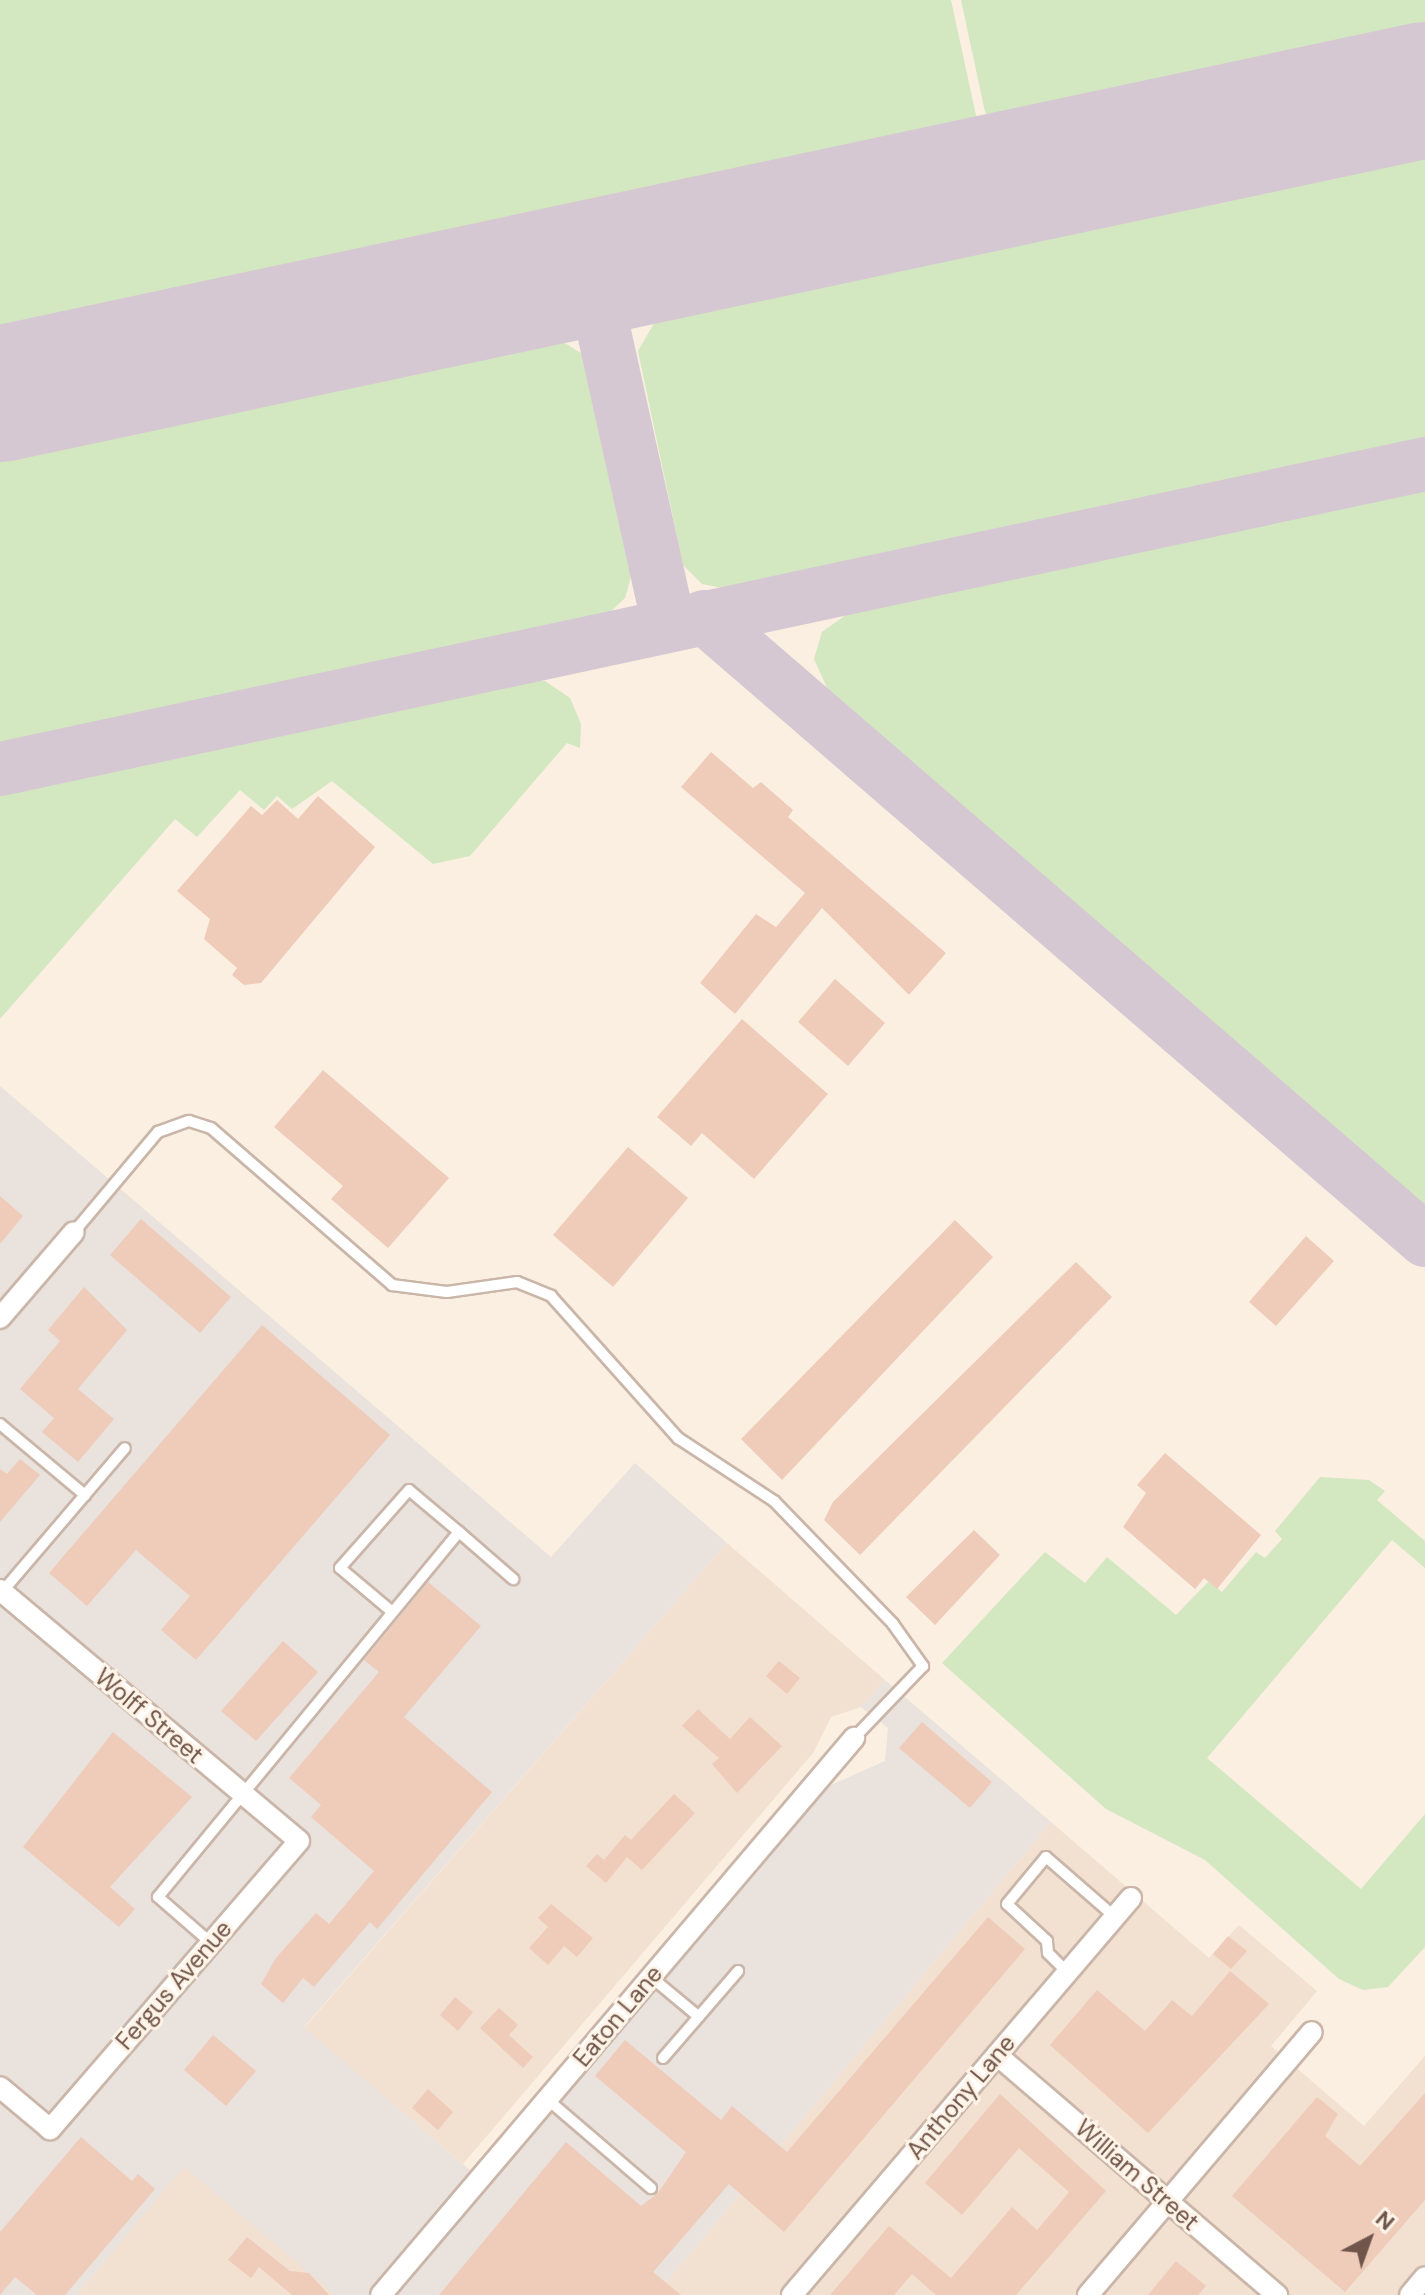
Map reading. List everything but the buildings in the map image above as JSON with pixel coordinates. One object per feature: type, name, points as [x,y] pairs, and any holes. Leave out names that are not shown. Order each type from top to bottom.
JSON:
[{"type":"street","points":[[0,1318],[74,1232]]},
{"type":"street","name":"Wolff Street","points":[[1,1591],[299,1841]]},
{"type":"street","name":"Eaton Lane","points":[[381,2295],[854,1738]]},
{"type":"street","name":"Fergus Avenue","points":[[0,2087],[50,2129],[299,1841]]},
{"type":"street","name":"Anthony Lane","points":[[792,2295],[1131,1898]]},
{"type":"street","points":[[1088,2295],[1312,2032]]},
{"type":"street","name":"William Street","points":[[997,2055],[1277,2295]]},
{"type":"street","points":[[1410,2295],[1425,2277]]},
{"type":"lane","points":[[74,1232],[158,1132],[189,1121],[211,1128],[392,1285],[447,1292],[517,1282],[551,1296],[678,1438],[774,1501],[893,1624],[923,1666],[854,1738]]},
{"type":"lane","points":[[0,1424],[85,1495]]},
{"type":"lane","points":[[1,1591],[125,1448]]},
{"type":"lane","points":[[391,1611],[340,1568],[409,1490],[513,1579]]},
{"type":"lane","points":[[211,1943],[158,1897],[459,1532]]},
{"type":"lane","points":[[1067,1972],[1048,1953],[1047,1941],[1007,1904],[1046,1857],[1115,1917]]},
{"type":"lane","points":[[663,2058],[738,1971]]},
{"type":"lane","points":[[651,1977],[699,2017]]},
{"type":"lane","points":[[547,2099],[651,2188]]},
{"type":"shaded area","points":[[0,1086],[551,1557],[635,1463],[727,1543],[304,2027],[487,2185],[829,1786],[885,1761],[888,1728],[861,1707],[885,1680],[1051,1822],[656,2295],[335,2295],[184,2167],[77,2295],[0,2295]]},
{"type":"shaded area","points":[[727,1543],[885,1680],[861,1707],[831,1717],[813,1753],[463,2164],[304,2028]]},
{"type":"shaded area","points":[[1051,1822],[1209,1958],[1239,1925],[1317,1991],[1271,2046],[1364,2126],[1425,2056],[1425,2295],[656,2295]]},
{"type":"shaded area","points":[[184,2166],[325,2286],[335,2295],[77,2295]]},
{"type":"green space","points":[[0,0],[951,0],[977,120],[969,139],[0,345]]},
{"type":"green space","points":[[961,0],[1425,0],[1425,39],[1001,132],[985,112]]},
{"type":"green space","points":[[1425,135],[1425,440],[728,589],[702,584],[683,565],[638,351],[668,299]]},
{"type":"green space","points":[[539,327],[584,355],[597,391],[632,573],[625,598],[607,615],[0,745],[0,440]]},
{"type":"green space","points":[[1425,487],[1425,1219],[834,703],[814,659],[822,632],[854,609]]},
{"type":"green space","points":[[525,680],[545,681],[570,698],[581,724],[580,748],[567,743],[470,856],[433,864],[332,781],[292,809],[277,796],[264,810],[240,790],[197,837],[175,819],[0,1019],[0,793]]},
{"type":"green space","points":[[1320,1477],[1369,1480],[1385,1491],[1377,1500],[1425,1541],[1425,1568],[1392,1540],[1207,1758],[1361,1889],[1425,1814],[1425,1947],[1388,1987],[1363,1990],[1339,1979],[1205,1860],[1106,1809],[942,1663],[1045,1552],[1085,1583],[1107,1557],[1176,1615],[1209,1581],[1222,1592],[1256,1552],[1265,1558],[1282,1539],[1275,1531]]},
{"type":"taxiway","points":[[590,269],[669,625]]},
{"type":"taxiway","points":[[0,769],[1425,464]]},
{"type":"taxiway","points":[[704,617],[1425,1240]]},
{"type":"runway","points":[[0,394],[1425,90]]}]
